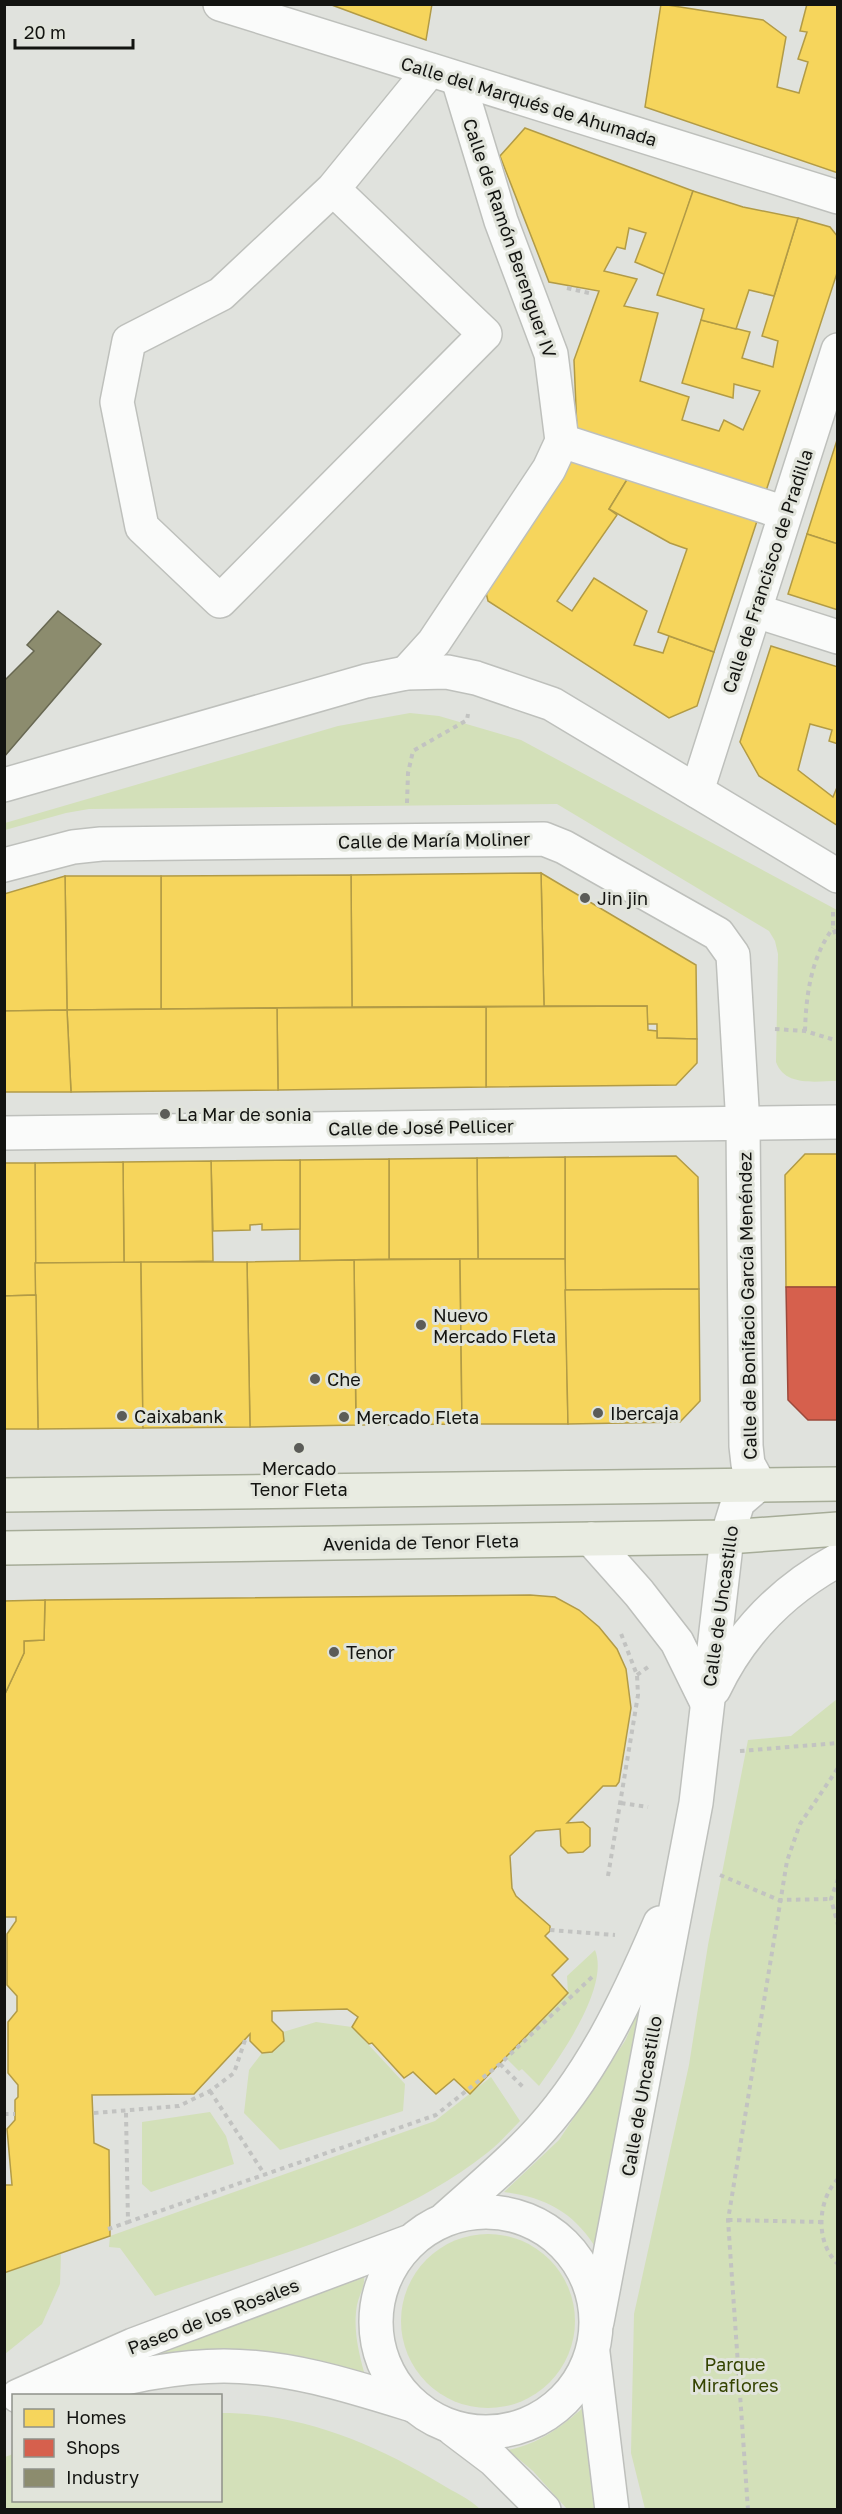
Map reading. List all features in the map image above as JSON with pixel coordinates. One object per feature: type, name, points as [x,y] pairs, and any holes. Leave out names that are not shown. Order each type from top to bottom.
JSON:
[{"type":"main road","points":[[4,1495],[837,1484]]},
{"type":"main road","name":"Avenida de Tenor Fleta","points":[[4,1548],[727,1537],[837,1529]]},
{"type":"street","name":"Calle del Marqués de Ahumada","points":[[220,4],[837,197]]},
{"type":"street","points":[[333,189],[485,334],[219,601],[142,527],[117,402],[129,341],[220,294],[333,189],[444,74]]},
{"type":"street","name":"Calle de Ramón Berenguer IV","points":[[444,74],[551,354],[562,441]]},
{"type":"street","name":"Calle de Francisco de Pradilla","points":[[696,791],[756,610],[837,350]]},
{"type":"street","points":[[406,673],[434,642],[549,469],[562,441],[785,513]]},
{"type":"street","points":[[756,610],[837,637]]},
{"type":"street","points":[[4,785],[366,681],[406,673],[447,672],[476,678],[552,704],[696,791],[835,890]]},
{"type":"street","name":"Calle de María Moliner","points":[[4,865],[73,847],[101,844],[532,838],[555,843],[718,934],[726,942],[733,955],[735,966],[743,1125]]},
{"type":"street","name":"Calle de José Pellicer","points":[[4,1133],[837,1122]]},
{"type":"street","name":"Calle de Bonifacio García Menéndez","points":[[743,1125],[746,1446],[748,1464],[759,1484]]},
{"type":"street","name":"Calle de Uncastillo","points":[[595,2337],[696,1803],[727,1537],[738,1502],[759,1484]]},
{"type":"street","name":"Calle de Uncastillo","points":[[591,1539],[673,1635],[692,1669],[707,1704]]},
{"type":"street","name":"Calle de Uncastillo","points":[[707,1704],[731,1658],[758,1621],[788,1591],[837,1560]]},
{"type":"street","name":"Calle de Uncastillo","points":[[445,2219],[532,2138],[595,2057],[641,1968],[684,1865]]},
{"type":"street","points":[[544,2510],[494,2460],[450,2427],[412,2405],[389,2376],[377,2342],[376,2305],[388,2270],[410,2241],[426,2228],[445,2219],[480,2211],[516,2214],[548,2230],[575,2254],[591,2286],[612,2510]]},
{"type":"street","name":"Paseo de los Rosales","points":[[23,2394],[133,2345],[410,2241]]},
{"type":"street","points":[[450,2427],[485,2433],[521,2427],[552,2410],[578,2385],[595,2337]]},
{"type":"street","name":"Paseo de los Rosales","points":[[56,2394],[128,2377],[224,2366],[308,2376],[412,2405]]},
{"type":"path","points":[[407,814],[408,773],[413,751],[467,720],[470,704]]},
{"type":"path","points":[[835,890],[833,928],[837,940]]},
{"type":"path","points":[[805,1031],[808,987],[825,938],[833,928]]},
{"type":"path","points":[[771,1029],[805,1031],[837,1041]]},
{"type":"path","points":[[608,1876],[638,1695],[636,1675],[621,1640],[619,1622]]},
{"type":"path","points":[[702,1753],[837,1743]]},
{"type":"path","points":[[748,2510],[728,2220],[787,1861],[800,1824],[837,1767]]},
{"type":"path","points":[[621,1803],[648,1807]]},
{"type":"path","points":[[684,1865],[779,1900],[831,1899]]},
{"type":"path","points":[[837,1879],[831,1899],[837,1925]]},
{"type":"path","points":[[550,1930],[617,1934]]},
{"type":"path","points":[[108,2229],[436,2115],[500,2064],[590,1981]]},
{"type":"path","points":[[94,2113],[126,2113],[179,2106],[210,2091],[234,2073],[246,2037]]},
{"type":"path","points":[[500,2064],[514,2078]]},
{"type":"path","points":[[210,2091],[265,2175]]},
{"type":"path","points":[[126,2113],[128,2222]]},
{"type":"path","points":[[4,2114],[15,2114]]},
{"type":"path","points":[[837,2179],[824,2202],[821,2223],[825,2242],[837,2264]]},
{"type":"path","points":[[728,2220],[821,2223]]},
{"type":"green space","points":[[410,713],[439,716],[521,740],[837,910],[837,1081],[811,1082],[794,1079],[786,1076],[776,1062],[778,954],[775,941],[769,931],[557,804],[89,809],[5,830],[5,823],[338,726]]},
{"type":"green space","name":"Parque Miraflores","points":[[837,1699],[837,2509],[645,2509],[631,2453],[634,2314],[689,2065],[708,1945],[748,1740],[791,1736]]},
{"type":"green space","points":[[595,1950],[598,1965],[596,1983],[589,2002],[570,2040],[539,2086],[522,2069],[519,2071],[505,2057],[568,1993],[567,1976]]},
{"type":"green space","points":[[641,2006],[612,2168],[594,2245],[576,2223],[555,2208],[544,2202],[504,2192],[559,2140],[625,2041]]},
{"type":"green space","points":[[316,2022],[352,2027],[405,2084],[403,2111],[280,2150],[244,2113],[249,2070],[262,2053],[272,2052],[284,2041],[283,2032]]},
{"type":"green space","points":[[491,2077],[520,2121],[500,2142],[450,2179],[411,2202],[370,2221],[285,2253],[155,2296],[120,2248],[109,2247],[110,2236],[435,2121]]},
{"type":"green space","points":[[210,2112],[226,2136],[234,2164],[151,2192],[142,2184],[142,2122]]},
{"type":"green space","points":[[488,2234],[505,2235],[521,2240],[537,2248],[550,2259],[561,2272],[569,2288],[574,2304],[574,2338],[569,2354],[561,2370],[550,2383],[537,2394],[521,2402],[505,2407],[488,2408],[471,2407],[455,2402],[439,2394],[426,2383],[415,2370],[407,2354],[402,2338],[401,2321],[402,2304],[407,2288],[415,2272],[426,2259],[439,2248],[455,2240],[471,2235]]},
{"type":"green space","points":[[61,2254],[60,2284],[42,2324],[5,2354],[5,2273]]},
{"type":"green space","points":[[360,2274],[364,2277],[364,2281],[357,2305],[356,2331],[364,2372],[362,2374],[315,2362],[228,2350],[175,2352],[154,2357],[152,2353]]},
{"type":"green space","points":[[584,2407],[597,2509],[567,2509],[533,2471],[508,2450],[530,2444],[549,2434]]},
{"type":"green space","points":[[222,2413],[251,2414],[308,2425],[363,2444],[416,2469],[480,2509],[5,2509],[5,2457],[12,2454],[12,2502],[222,2502]]},
{"type":"building: Homes","points":[[329,4],[432,4],[426,40]]},
{"type":"building: Homes","points":[[661,4],[763,20],[786,37],[777,87],[799,93],[808,62],[798,59],[807,32],[800,31],[807,4],[838,4],[838,173],[645,107]]},
{"type":"building: Homes","points":[[525,128],[693,191],[666,275],[635,262],[646,233],[629,228],[625,249],[617,247],[604,271],[637,279],[624,306],[658,313],[640,381],[689,397],[682,420],[719,431],[724,420],[743,430],[760,391],[734,384],[733,398],[682,383],[701,320],[750,332],[742,358],[773,367],[778,341],[762,336],[798,218],[830,227],[838,237],[838,270],[766,491],[577,431],[574,360],[599,291],[549,282],[500,156]]},
{"type":"building: Homes","points":[[693,191],[743,207],[798,218],[774,296],[749,290],[736,329],[701,320],[704,309],[657,295]]},
{"type":"building: Homes","points":[[838,437],[838,544],[807,534]]},
{"type":"building: Homes","points":[[568,458],[628,478],[609,509],[617,515],[557,601],[572,611],[594,578],[647,611],[634,645],[663,653],[669,636],[714,652],[697,706],[669,718],[488,601],[484,584]]},
{"type":"building: Homes","points":[[628,478],[758,518],[714,652],[658,632],[687,549],[670,543],[609,509]]},
{"type":"building: Homes","points":[[807,534],[838,544],[838,610],[788,594]]},
{"type":"building: Homes","points":[[771,646],[838,667],[838,744],[829,741],[832,730],[810,724],[798,770],[833,797],[838,785],[838,826],[759,776],[740,742]]},
{"type":"building: Homes","points":[[541,873],[696,965],[697,1039],[657,1038],[657,1024],[647,1024],[647,1006],[544,1006]]},
{"type":"building: Homes","points":[[541,873],[544,1006],[352,1007],[351,875]]},
{"type":"building: Homes","points":[[351,875],[352,1007],[161,1009],[161,876]]},
{"type":"building: Homes","points":[[65,876],[161,876],[161,1009],[67,1010]]},
{"type":"building: Homes","points":[[65,876],[67,1010],[4,1011],[4,894]]},
{"type":"building: Homes","points":[[647,1006],[648,1030],[657,1031],[657,1038],[697,1039],[697,1063],[676,1085],[486,1087],[486,1007]]},
{"type":"building: Homes","points":[[486,1007],[486,1087],[278,1090],[277,1008]]},
{"type":"building: Homes","points":[[277,1008],[278,1090],[71,1092],[67,1010]]},
{"type":"building: Homes","points":[[67,1010],[71,1092],[4,1092],[4,1011]]},
{"type":"building: Homes","points":[[805,1154],[838,1154],[838,1287],[786,1287],[785,1175]]},
{"type":"building: Homes","points":[[676,1156],[698,1177],[699,1289],[565,1290],[565,1157]]},
{"type":"building: Homes","points":[[565,1157],[565,1259],[478,1259],[477,1158]]},
{"type":"building: Homes","points":[[477,1158],[478,1259],[389,1259],[389,1159]]},
{"type":"building: Homes","points":[[389,1159],[389,1259],[300,1261],[300,1160]]},
{"type":"building: Homes","points":[[300,1160],[300,1229],[262,1230],[262,1224],[250,1225],[250,1230],[213,1231],[211,1161]]},
{"type":"building: Homes","points":[[211,1161],[213,1261],[124,1263],[123,1162]]},
{"type":"building: Homes","points":[[123,1162],[124,1263],[35,1263],[35,1163]]},
{"type":"building: Homes","points":[[4,1163],[35,1163],[36,1295],[4,1296]]},
{"type":"building: Homes","points":[[460,1259],[462,1424],[356,1425],[354,1260]]},
{"type":"building: Homes","points":[[460,1259],[565,1259],[568,1424],[462,1424]]},
{"type":"building: Homes","points":[[354,1260],[356,1425],[250,1427],[247,1262]]},
{"type":"building: Homes","points":[[141,1262],[143,1428],[38,1429],[35,1263]]},
{"type":"building: Homes","points":[[141,1262],[247,1262],[250,1427],[143,1428]]},
{"type":"building: Homes","points":[[699,1289],[700,1401],[680,1422],[568,1424],[565,1290]]},
{"type":"building: Homes","points":[[36,1295],[38,1429],[4,1429],[4,1296]]},
{"type":"building: Homes","points":[[530,1595],[555,1597],[579,1610],[599,1627],[617,1649],[626,1669],[631,1708],[619,1782],[616,1786],[603,1786],[567,1823],[583,1822],[590,1828],[590,1846],[583,1852],[568,1853],[561,1846],[560,1829],[536,1831],[510,1856],[512,1888],[516,1896],[550,1926],[550,1931],[545,1936],[568,1959],[552,1975],[568,1993],[470,2094],[454,2079],[436,2094],[413,2072],[404,2078],[372,2043],[369,2044],[352,2027],[358,2017],[347,2009],[272,2011],[272,2021],[283,2032],[284,2041],[272,2052],[262,2053],[250,2041],[250,2034],[194,2094],[92,2095],[94,2143],[109,2150],[110,2236],[4,2273],[4,2185],[12,2185],[7,2129],[15,2120],[18,2085],[8,2073],[8,2022],[17,2011],[17,1996],[7,1985],[7,1934],[16,1921],[16,1917],[4,1917],[4,1696],[24,1653],[24,1641],[44,1640],[45,1600]]},
{"type":"building: Homes","points":[[45,1600],[44,1640],[24,1641],[24,1653],[4,1696],[4,1601]]},
{"type":"building: Shops","points":[[786,1287],[838,1287],[838,1420],[808,1420],[788,1400]]},
{"type":"building: Industry","points":[[58,611],[101,644],[4,757],[4,681],[34,651],[27,645]]},
{"type":"place","name":"Jin jin","points":[[585,898]]},
{"type":"place","name":"La Mar de sonia","points":[[165,1114]]},
{"type":"place","name":"Nuevo Mercado Fleta","points":[[421,1325]]},
{"type":"place","name":"Che","points":[[315,1379]]},
{"type":"place","name":"Ibercaja","points":[[598,1413]]},
{"type":"place","name":"Caixabank","points":[[122,1416]]},
{"type":"place","name":"Mercado Fleta","points":[[344,1417]]},
{"type":"place","name":"Mercado Tenor Fleta","points":[[299,1448]]},
{"type":"place","name":"Tenor","points":[[334,1652]]}]
